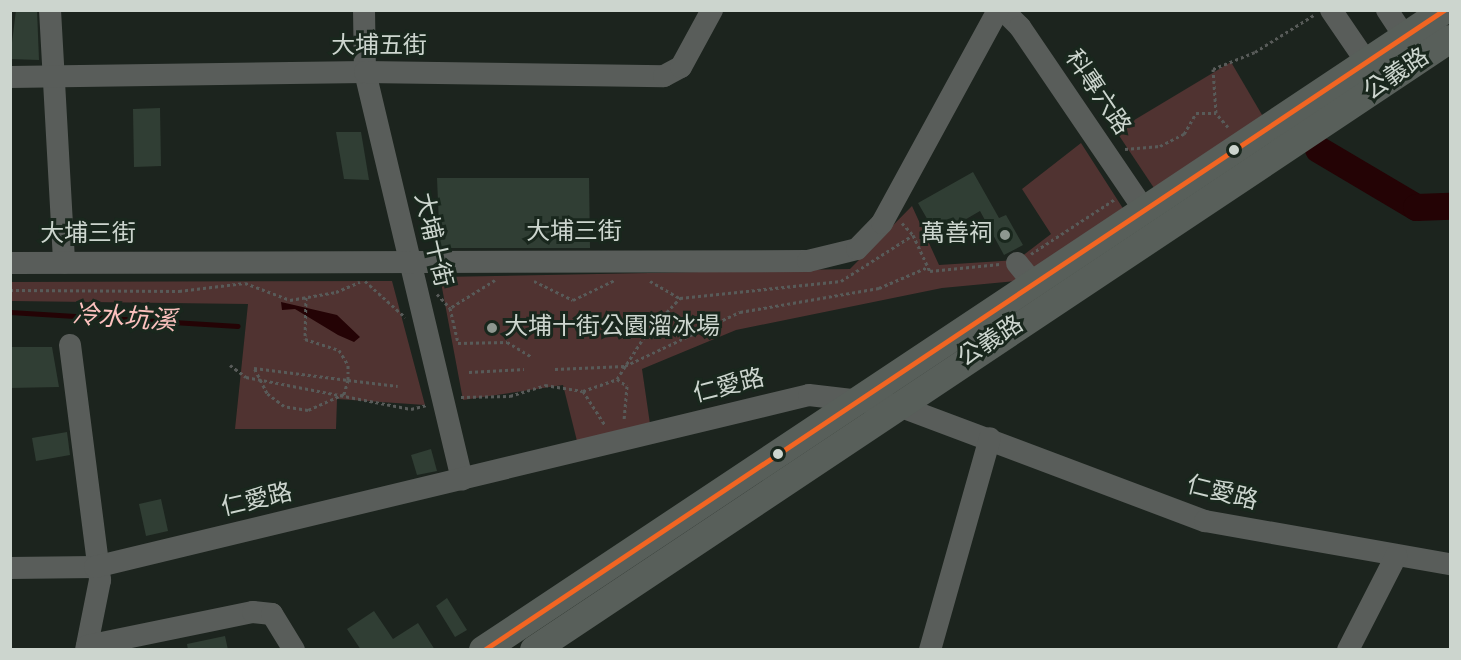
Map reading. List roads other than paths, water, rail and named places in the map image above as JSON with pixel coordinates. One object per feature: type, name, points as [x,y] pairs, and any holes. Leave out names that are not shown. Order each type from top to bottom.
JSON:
[{"type":"main road","name":"公義路","points":[[534,650],[896,405],[1281,136],[1413,49],[1445,10]]},
{"type":"main road","name":"公義路","points":[[1413,49],[1450,39]]},
{"type":"main road","name":"公義路","points":[[483,650],[861,399],[1025,273],[1281,136]]},
{"type":"street","points":[[51,10],[64,263]]},
{"type":"street","name":"大埔十街","points":[[364,10],[365,72],[462,480]]},
{"type":"street","name":"大埔五街","points":[[10,77],[365,72],[664,76],[681,67],[712,10]]},
{"type":"street","name":"科專六路","points":[[1001,10],[1020,27],[1143,208]]},
{"type":"street","name":"大埔三街","points":[[10,263],[408,259],[808,261],[858,249],[882,223],[1001,10]]},
{"type":"street","points":[[1388,10],[1413,49]]},
{"type":"street","points":[[1323,13],[1375,74]]},
{"type":"street","points":[[70,345],[94,567],[100,580],[86,648],[253,612],[272,614],[294,650]]},
{"type":"street","name":"仁愛路","points":[[10,568],[94,567],[809,395],[861,399],[896,405],[990,438],[1205,521],[1450,564]]},
{"type":"street","points":[[930,650],[990,438]]},
{"type":"street","points":[[1348,650],[1396,556]]},
{"type":"waterway","name":"冷水坑溪","points":[[1318,149],[1416,207],[1450,206]]},
{"type":"waterway","name":"冷水坑溪","points":[[10,312],[238,326]]},
{"type":"place","name":"萬善祠","points":[[1005,235]]},
{"type":"place","name":"大埔十街公園溜冰場","points":[[492,328]]}]
